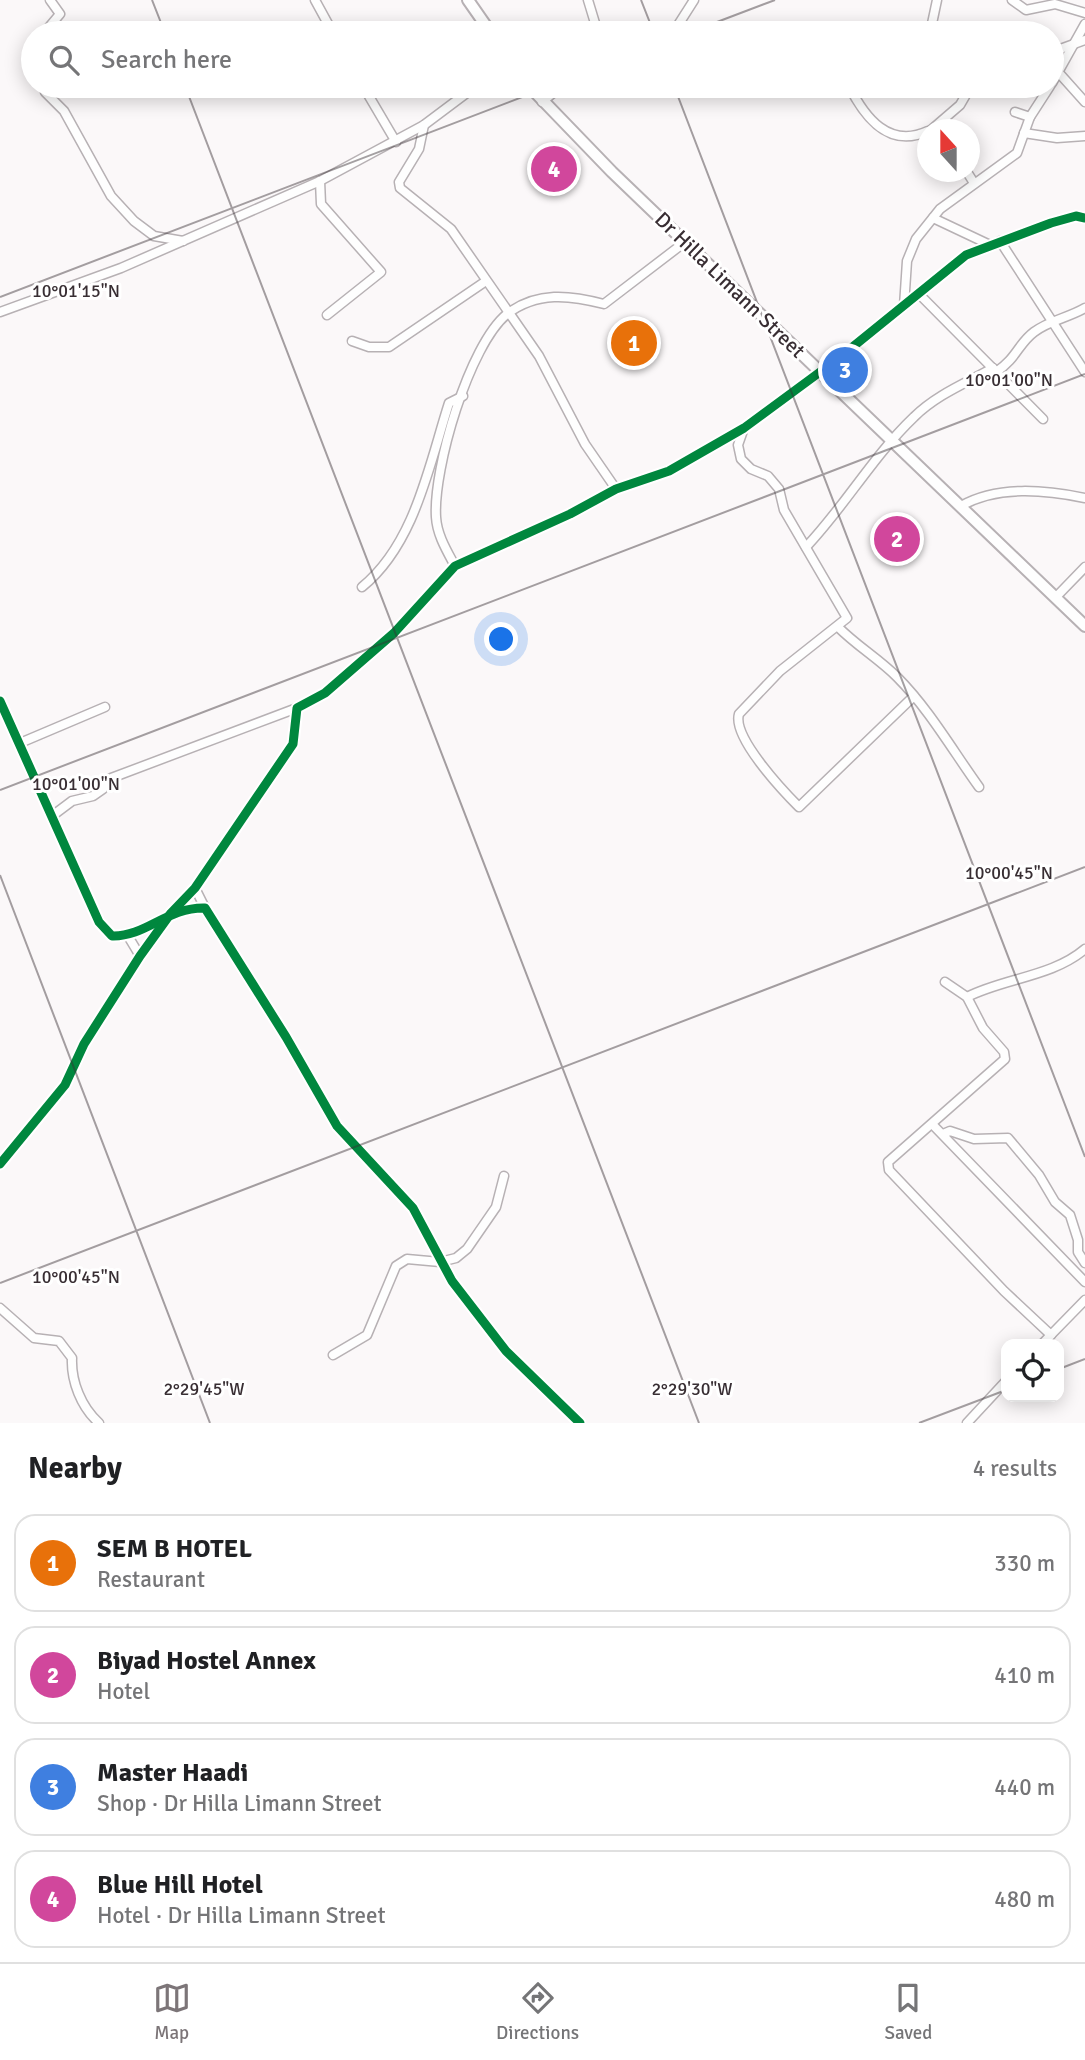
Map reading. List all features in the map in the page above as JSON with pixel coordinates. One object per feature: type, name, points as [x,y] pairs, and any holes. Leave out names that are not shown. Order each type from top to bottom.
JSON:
[{"type":"highway","points":[[468,0],[483,21]]},
{"type":"highway","name":"Dr Hilla Limann Street","points":[[539,98],[1085,626]]},
{"type":"street","points":[[50,0],[60,14],[54,21]]},
{"type":"street","points":[[315,0],[326,21]]},
{"type":"street","points":[[589,0],[595,21]]},
{"type":"street","points":[[681,21],[694,0]]},
{"type":"street","points":[[933,21],[937,0]]},
{"type":"street","points":[[1012,0],[1026,10],[1055,4],[1085,13]]},
{"type":"street","points":[[1064,59],[1085,24]]},
{"type":"street","points":[[1064,48],[1085,40]]},
{"type":"street","points":[[1064,81],[1085,102]]},
{"type":"street","points":[[51,98],[64,111],[111,196],[134,221],[154,236],[183,241]]},
{"type":"street","points":[[370,98],[396,142]]},
{"type":"street","points":[[0,312],[70,289],[320,181],[396,142],[460,98]]},
{"type":"street","points":[[542,102],[547,98]]},
{"type":"street","points":[[856,98],[866,115],[887,134],[911,137],[917,135]]},
{"type":"street","points":[[949,119],[964,98]]},
{"type":"street","points":[[904,306],[907,261],[916,239],[933,218],[974,183],[1011,160],[1017,153],[1030,117],[1042,98]]},
{"type":"street","points":[[1015,112],[1030,117]]},
{"type":"street","points":[[424,125],[419,149],[399,182],[400,188],[451,229],[507,314],[539,356],[585,444],[616,489]]},
{"type":"street","points":[[1024,133],[1057,138],[1085,136]]},
{"type":"street","points":[[320,181],[321,204],[381,272],[327,315]]},
{"type":"street","points":[[52,816],[72,801],[93,796],[103,789],[106,780],[297,708],[325,693],[394,633],[456,566],[570,514],[616,489],[669,471],[744,428],[821,371],[966,255],[988,244],[1076,216],[1085,218]]},
{"type":"street","points":[[933,218],[988,244]]},
{"type":"street","points":[[1000,241],[1085,372]]},
{"type":"street","points":[[456,566],[442,542],[436,519],[436,492],[445,442],[485,341],[507,314],[543,296],[573,296],[604,304],[685,242]]},
{"type":"street","points":[[352,341],[369,347],[389,346],[486,281]]},
{"type":"street","points":[[919,294],[1043,419]]},
{"type":"street","points":[[806,547],[838,514],[855,485],[914,417],[940,397],[1014,359],[1031,334],[1050,321],[1085,308]]},
{"type":"street","points":[[362,587],[378,574],[410,522],[449,403],[463,396]]},
{"type":"street","points":[[744,428],[738,445],[741,459],[751,469],[768,476],[779,489],[784,510],[847,613],[845,622],[771,679],[738,714],[737,720],[748,746],[799,807],[914,696]]},
{"type":"street","points":[[961,506],[986,494],[1052,492],[1085,498]]},
{"type":"street","points":[[1056,597],[1085,567]]},
{"type":"street","points":[[838,627],[860,649],[895,675],[914,696],[979,787]]},
{"type":"street","points":[[0,701],[99,922],[112,936],[128,936],[187,907],[205,908]]},
{"type":"street","points":[[20,743],[105,707]]},
{"type":"street","points":[[0,1164],[65,1085],[84,1044],[140,956],[171,913],[195,888],[293,744],[297,708]]},
{"type":"street","points":[[195,888],[337,1126],[413,1208],[434,1243],[440,1262],[506,1351],[580,1423]]},
{"type":"street","points":[[128,936],[140,956]]},
{"type":"street","points":[[967,997],[1027,974],[1057,966],[1085,949]]},
{"type":"street","points":[[945,982],[967,997],[982,1028],[1004,1052],[1005,1059],[888,1162],[889,1170],[1004,1291],[1051,1335]]},
{"type":"street","points":[[932,1124],[1085,1282]]},
{"type":"street","points":[[943,1134],[950,1131],[974,1139],[1009,1138],[1039,1175],[1055,1202],[1070,1215],[1078,1240],[1078,1252],[1085,1263]]},
{"type":"street","points":[[332,1355],[367,1335],[396,1266],[407,1259],[440,1262],[456,1258],[467,1249],[496,1207],[504,1176]]},
{"type":"street","points":[[1047,1339],[1085,1300]]},
{"type":"street","points":[[0,1308],[34,1338],[59,1341],[72,1358],[71,1378],[90,1416],[99,1423]]},
{"type":"street","points":[[967,1423],[1001,1386]]},
{"type":"cycle path","points":[[0,1164],[65,1085],[84,1044],[140,956],[171,913],[195,888],[293,744],[297,708],[325,693],[394,633],[455,566],[570,514],[616,489],[669,471],[744,428],[839,358],[966,255],[1051,223],[1076,216],[1085,218]]},
{"type":"cycle path","points":[[0,701],[99,922],[112,936],[124,935],[179,912],[205,908],[286,1037],[337,1126],[413,1208],[452,1281],[506,1351],[580,1423]]},
{"type":"place","name":"Blue Hill Hotel","points":[[554,169]]},
{"type":"place","name":"SEM B HOTEL","points":[[634,343]]},
{"type":"place","name":"Master Haadi","points":[[845,370]]},
{"type":"place","name":"Biyad Hostel Annex","points":[[897,539]]}]
